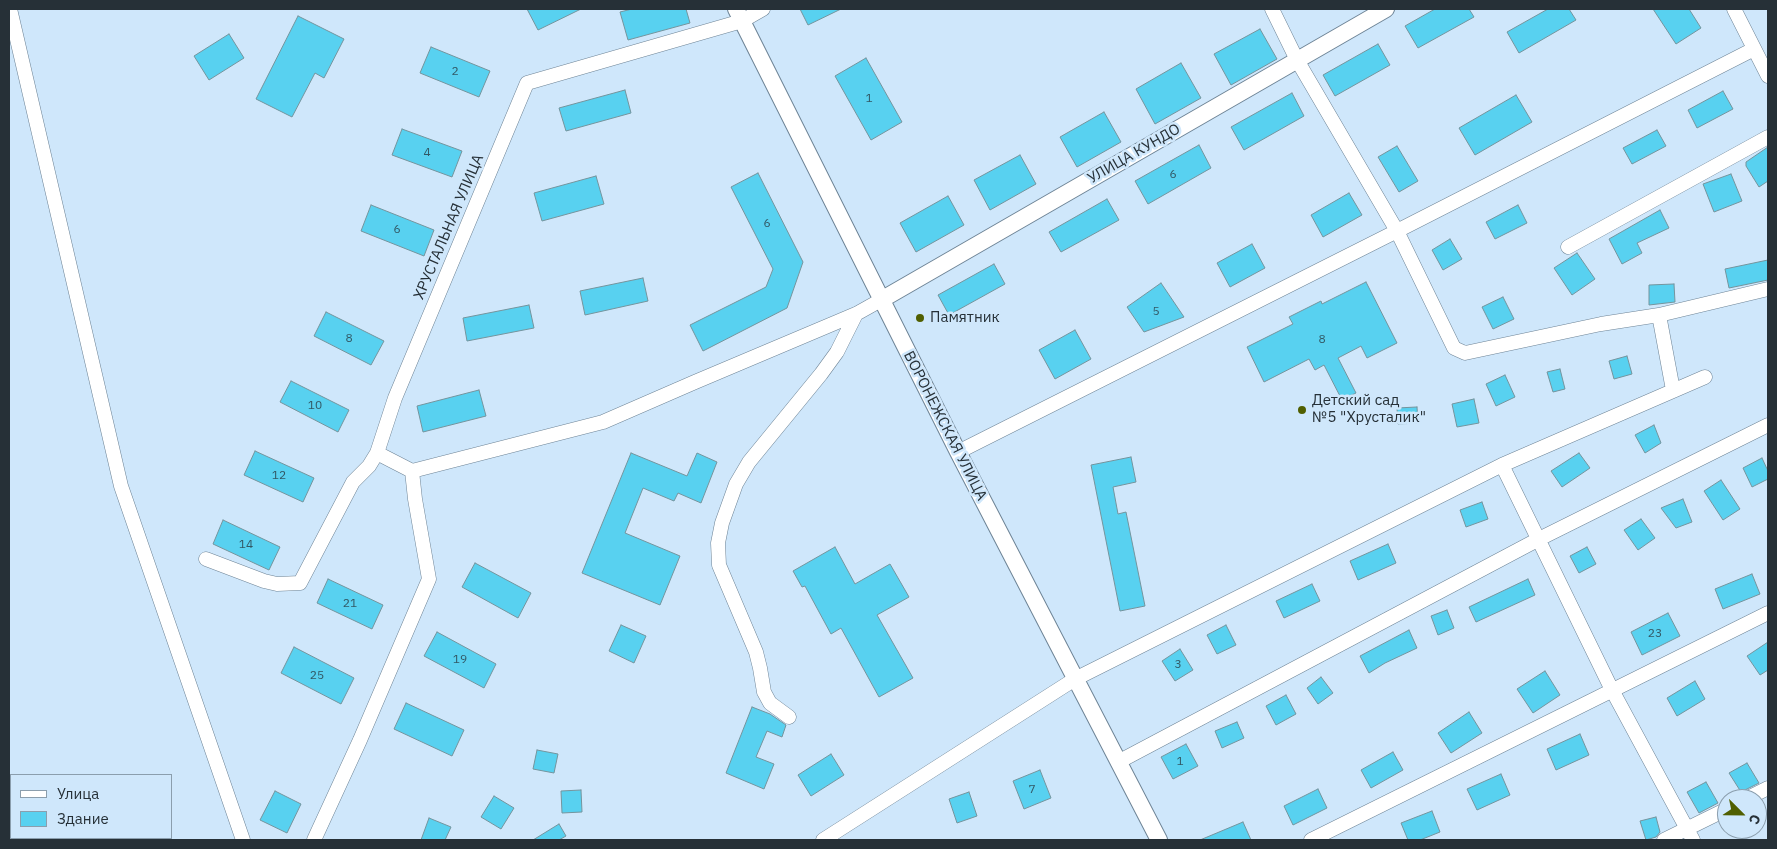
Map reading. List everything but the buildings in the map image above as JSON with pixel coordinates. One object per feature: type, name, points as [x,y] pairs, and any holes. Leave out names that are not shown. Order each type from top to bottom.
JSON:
[{"type":"street","points":[[10,9],[122,486],[243,840]]},
{"type":"street","points":[[739,15],[763,9]]},
{"type":"street","points":[[1272,9],[1297,60],[1398,231],[1454,348],[1465,352],[1601,324],[1659,315],[1768,289]]},
{"type":"street","name":"УЛИЦА КУНДО","points":[[881,300],[1386,9]]},
{"type":"street","points":[[1734,9],[1768,76]]},
{"type":"street","name":"ВОРОНЕЖСКАЯ УЛИЦА","points":[[739,15],[958,452],[1159,840]]},
{"type":"street","name":"ХРУСТАЛЬНАЯ УЛИЦА","points":[[206,559],[264,581],[276,584],[300,583],[353,482],[369,466],[377,453],[395,398],[526,83],[739,15]]},
{"type":"street","points":[[958,452],[1398,231],[1754,49]]},
{"type":"street","points":[[1568,247],[1768,137]]},
{"type":"street","points":[[377,453],[412,471],[603,422],[856,314],[881,300]]},
{"type":"street","points":[[789,716],[770,703],[764,692],[756,652],[719,565],[718,542],[722,523],[736,484],[748,462],[806,394],[832,360],[856,314]]},
{"type":"street","points":[[1659,315],[1673,390]]},
{"type":"street","points":[[823,840],[1075,679],[1502,465],[1704,377]]},
{"type":"street","points":[[1118,762],[1538,539],[1768,425]]},
{"type":"street","points":[[1502,465],[1612,690],[1690,834]]},
{"type":"street","points":[[314,840],[360,740],[429,579],[415,500],[412,471]]},
{"type":"street","points":[[1311,840],[1768,613]]},
{"type":"street","points":[[1664,840],[1690,834],[1717,815]]},
{"type":"place","name":"Памятник","points":[[920,318]]},
{"type":"place","name":"Детский сад №5 \"Хрусталик\"","points":[[1302,410]]}]
